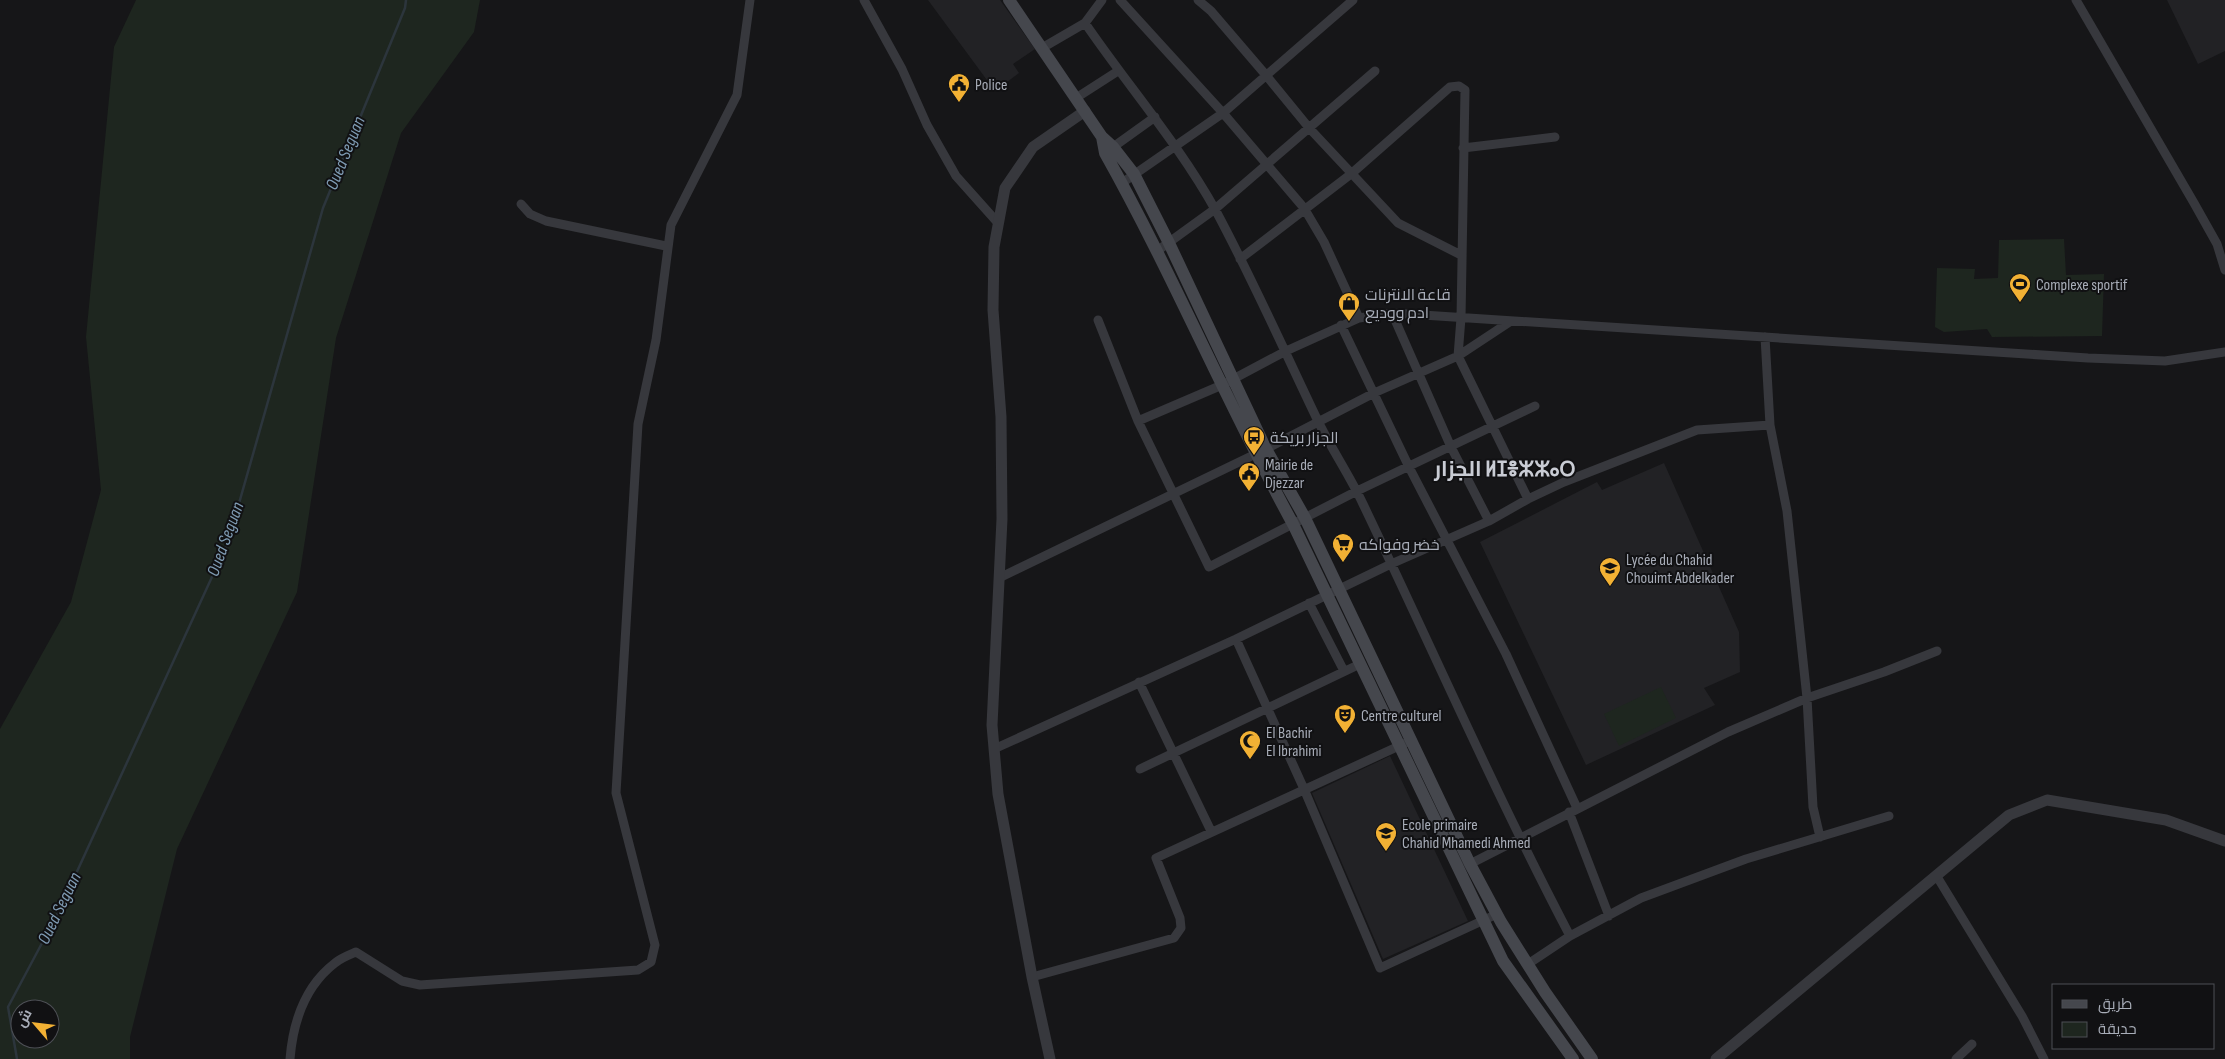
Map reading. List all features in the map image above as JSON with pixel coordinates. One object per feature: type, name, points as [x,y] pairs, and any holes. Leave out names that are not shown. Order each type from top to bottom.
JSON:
[{"type":"main road","points":[[1009,0],[1085,111],[1109,150],[1122,183],[1227,382],[1326,594],[1503,961],[1573,1059]]},
{"type":"main road","points":[[1109,150],[1134,174],[1169,242],[1227,382]]},
{"type":"main road","points":[[1261,452],[1305,518],[1470,864],[1497,914],[1592,1059]]},
{"type":"street","points":[[290,1059],[292,1036],[303,1002],[315,983],[336,962],[356,952],[402,981],[420,985],[638,970],[651,962],[655,945],[616,793],[638,424],[656,340],[666,246],[671,225],[737,95],[750,0]]},
{"type":"street","points":[[864,0],[902,69],[927,125],[956,176],[998,223]]},
{"type":"street","points":[[1042,48],[1085,23],[1102,0]]},
{"type":"street","points":[[1120,0],[1223,112],[1266,166],[1304,208],[1324,242],[1359,318]]},
{"type":"street","points":[[1198,0],[1211,11],[1310,129],[1398,223],[1462,255]]},
{"type":"street","points":[[1122,183],[1223,112],[1352,0]]},
{"type":"street","points":[[2076,0],[2217,244],[2225,270]]},
{"type":"street","points":[[1085,23],[1118,71],[1174,145],[1215,209],[1286,351],[1317,421],[1357,491],[1519,838],[1570,936]]},
{"type":"street","points":[[1076,98],[1118,71]]},
{"type":"street","points":[[1157,251],[1215,209],[1375,72]]},
{"type":"street","points":[[1240,259],[1304,208],[1351,174],[1450,87],[1459,86],[1465,90],[1461,318],[1458,356],[1528,499]]},
{"type":"street","points":[[1050,1059],[1032,977],[998,794],[992,725],[1002,520],[1001,417],[993,310],[994,247],[1005,188],[1033,147],[1085,111]]},
{"type":"street","points":[[1109,150],[1154,117]]},
{"type":"street","points":[[1463,148],[1555,137]]},
{"type":"street","points":[[520,204],[530,214],[546,222],[666,246]]},
{"type":"street","points":[[1392,314],[1420,373],[1451,447],[1488,521]]},
{"type":"street","points":[[1138,421],[1227,382],[1286,351],[1342,325],[1359,318],[1392,314],[2165,361],[2225,352]]},
{"type":"street","points":[[1098,320],[1138,421],[1209,567],[1357,491],[1535,406]]},
{"type":"street","points":[[999,578],[1174,492],[1261,452],[1317,421],[1374,393],[1458,356],[1511,321]]},
{"type":"street","points":[[1342,325],[1409,467],[1506,654],[1573,810],[1609,916]]},
{"type":"street","points":[[1765,337],[1770,425],[1787,511],[1807,698],[1813,807],[1820,837]]},
{"type":"street","points":[[994,749],[1236,638],[1326,594],[1488,521],[1528,499],[1573,478],[1697,430],[1770,425]]},
{"type":"street","points":[[1309,603],[1344,671]]},
{"type":"street","points":[[1236,638],[1304,789],[1380,968],[1497,914]]},
{"type":"street","points":[[1470,864],[1728,732],[1807,698],[1884,672],[1936,651]]},
{"type":"street","points":[[1140,769],[1360,664]]},
{"type":"street","points":[[1140,682],[1211,831]]},
{"type":"street","points":[[1032,977],[1174,938],[1181,928],[1180,918],[1156,858],[1412,740]]},
{"type":"street","points":[[1716,1059],[2009,814],[2047,800],[2166,820],[2225,841]]},
{"type":"street","points":[[1528,964],[1570,936],[1641,898],[1746,859],[1889,816]]},
{"type":"street","points":[[1936,875],[2022,1016],[2044,1059]]},
{"type":"street","points":[[1956,1059],[1972,1044]]},
{"type":"shaded area","points":[[928,0],[1000,0],[1035,49],[1013,64],[1019,73],[995,91]]},
{"type":"shaded area","points":[[2167,0],[2225,0],[2225,51],[2198,64]]},
{"type":"shaded area","name":"Lycée du Chahid Chouimt Abdelkader","points":[[1664,463],[1739,632],[1740,672],[1704,688],[1715,705],[1586,765],[1480,542],[1597,482],[1602,490]]},
{"type":"shaded area","name":"Ecole primaire Chahid Mhamedi Ahmed","points":[[1390,756],[1468,921],[1383,959],[1312,793]]},
{"type":"green space","points":[[136,0],[480,0],[474,32],[401,133],[336,338],[297,592],[177,849],[130,1037],[130,1059],[0,1059],[0,729],[71,602],[101,490],[86,337],[114,47]]},
{"type":"green space","name":"Complexe sportif","points":[[2064,239],[2066,275],[2104,274],[2102,336],[1992,337],[1987,329],[1944,332],[1935,327],[1937,268],[1975,269],[1974,279],[1998,278],[1999,240]]},
{"type":"green space","points":[[1661,687],[1676,718],[1619,746],[1604,714]]},
{"type":"waterway","name":"Oued Seguan","points":[[17,1059],[8,1007],[58,913],[228,542],[323,208],[405,8],[406,0]]},
{"type":"place","name":"Police","points":[[959,103]]},
{"type":"place","name":"Complexe sportif","points":[[2020,303]]},
{"type":"place","name":"قاعة الانترنات ادم ووديع","points":[[1349,322]]},
{"type":"place","name":"الجزار بريكة","points":[[1254,456]]},
{"type":"place","name":"Mairie de Djezzar","points":[[1249,492]]},
{"type":"place","name":"خضر وفواكه","points":[[1343,563]]},
{"type":"place","name":"Lycée du Chahid Chouimt Abdelkader","points":[[1610,587]]},
{"type":"place","name":"Centre culturel","points":[[1345,734]]},
{"type":"place","name":"El Bachir El Ibrahimi","points":[[1250,760]]},
{"type":"place","name":"Ecole primaire Chahid Mhamedi Ahmed","points":[[1386,852]]},
{"type":"district","name":"الجزار ⵍⵊⴻⵣⵣⴰⵔ","points":[[1505,469]]}]
